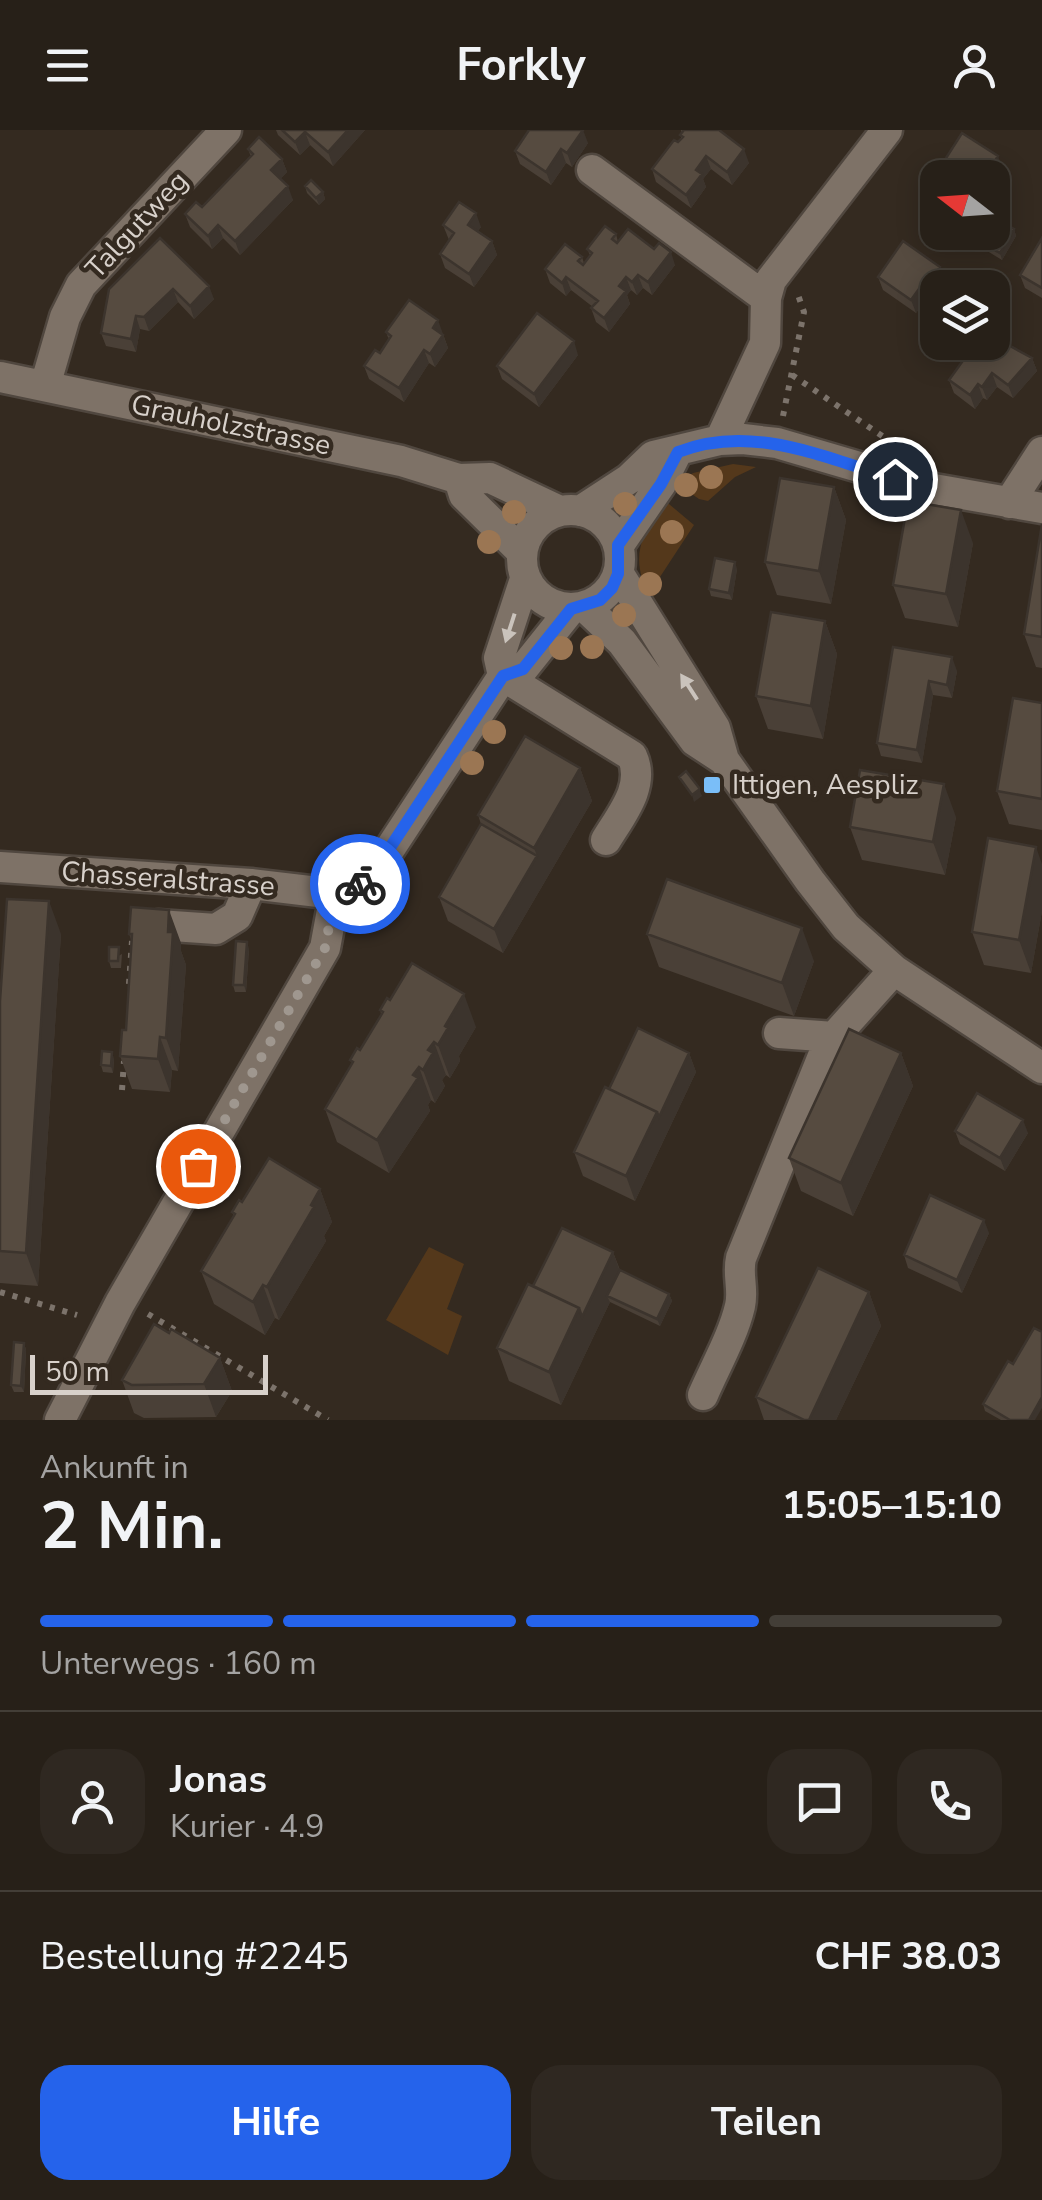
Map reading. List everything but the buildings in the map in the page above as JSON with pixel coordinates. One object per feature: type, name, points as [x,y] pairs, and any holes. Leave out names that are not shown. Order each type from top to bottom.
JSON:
[{"type":"street","name":"Talgutweg","points":[[45,386],[65,317],[81,285],[226,130]]},
{"type":"street","points":[[720,440],[766,343],[766,298],[772,280],[887,130]]},
{"type":"street","points":[[592,170],[766,298]]},
{"type":"street","name":"Grauholzstrasse","points":[[0,377],[400,461],[460,480],[490,478],[570,511]]},
{"type":"street","points":[[606,840],[634,790],[637,766],[632,756],[503,676],[499,658],[529,533],[542,519],[570,511],[629,480],[653,456],[720,440],[777,443],[895,479],[1042,508]]},
{"type":"street","points":[[60,1420],[130,1286],[325,948],[335,894],[364,882],[374,872],[503,676],[523,669],[578,608],[612,588],[618,560],[678,452]]},
{"type":"street","points":[[1009,503],[1042,452]]},
{"type":"street","points":[[460,480],[464,495],[524,566],[531,589],[548,604],[578,608],[622,642],[694,741],[724,760]]},
{"type":"street","points":[[570,511],[600,519],[618,560],[716,728],[724,760],[846,927],[894,970],[1042,1068]]},
{"type":"street","name":"Chasseralstrasse","points":[[0,867],[251,884],[335,894]]},
{"type":"street","points":[[145,930],[216,930],[238,916],[251,884]]},
{"type":"street","points":[[702,1396],[740,1307],[737,1276],[741,1258],[823,1056],[894,970]]},
{"type":"street","points":[[779,1033],[834,1038]]},
{"type":"path","points":[[792,374],[902,450]]},
{"type":"path","points":[[128,993],[145,930]]},
{"type":"path","points":[[122,1090],[125,1051]]},
{"type":"path","points":[[0,1292],[78,1315]]},
{"type":"path","points":[[147,1313],[328,1420]]},
{"type":"shaded area","points":[[733,464],[756,467],[735,477],[708,501],[677,484],[693,473]]},
{"type":"shaded area","points":[[663,499],[694,525],[658,580],[652,601],[640,572],[640,548]]},
{"type":"shaded area","points":[[429,1247],[464,1264],[447,1309],[462,1316],[448,1355],[386,1320]]},
{"type":"way so far","points":[[198,1166],[325,948],[335,894],[360,884]]},
{"type":"place","name":"Ittigen, Aespliz","points":[[712,785]]},
{"type":"route","points":[[360,884],[374,872],[503,676],[523,669],[571,609],[600,600],[612,588],[621,560],[618,545],[661,484],[678,452],[720,440],[777,443],[895,479]]}]
